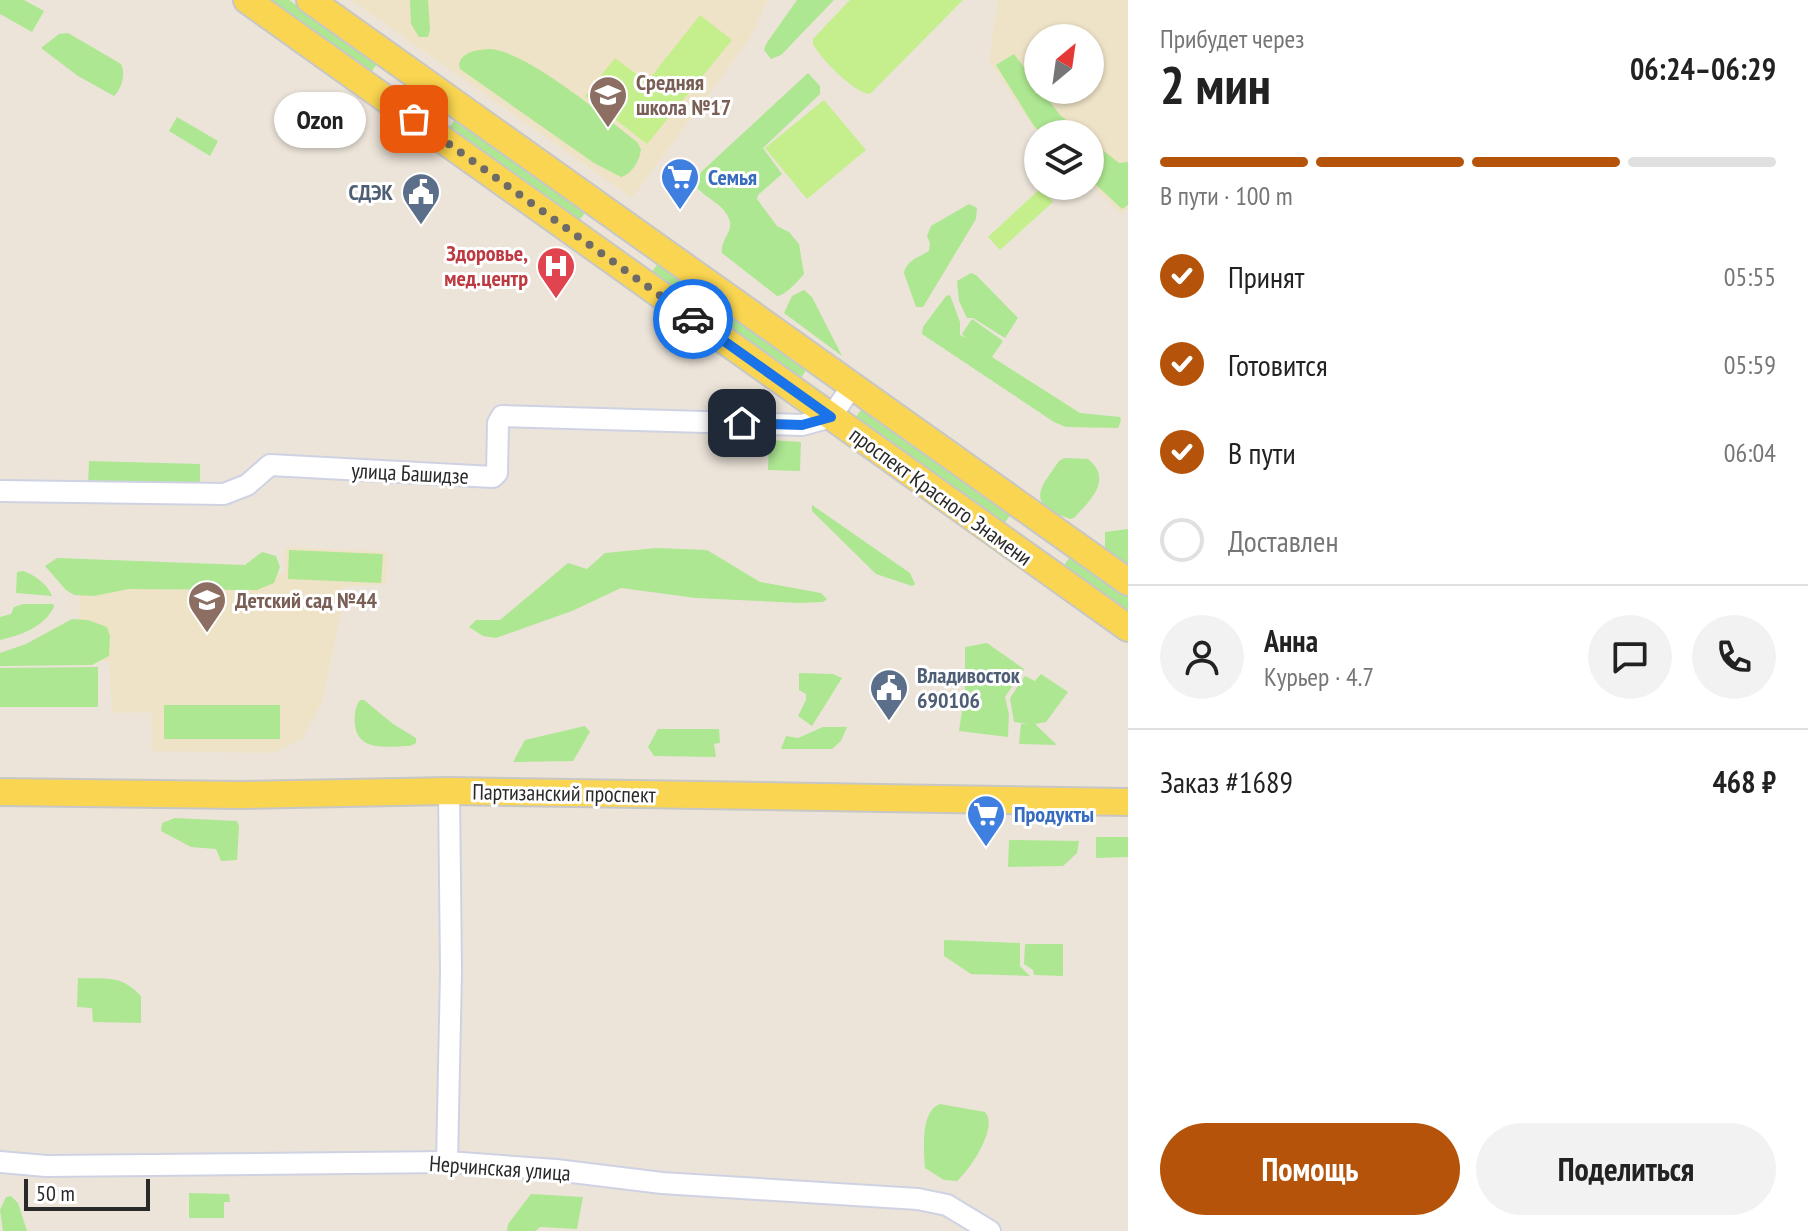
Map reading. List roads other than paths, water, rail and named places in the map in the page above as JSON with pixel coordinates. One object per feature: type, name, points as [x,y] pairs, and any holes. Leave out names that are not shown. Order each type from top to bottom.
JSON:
[{"type":"main road","name":"проспект Красного Знамени","points":[[247,0],[1128,628]]},
{"type":"main road","name":"проспект Красного Знамени","points":[[310,0],[1128,582]]},
{"type":"main road","points":[[1036,564],[1058,532]]},
{"type":"main road","name":"Партизанский проспект","points":[[0,792],[241,795],[449,791],[1128,802]]},
{"type":"street","points":[[831,417],[852,386]]},
{"type":"street","name":"улица Башидзе","points":[[0,491],[224,494],[247,485],[270,465],[493,477],[497,473],[498,423],[502,416],[802,425],[831,417]]},
{"type":"street","points":[[447,1162],[451,972],[449,791]]},
{"type":"street","name":"Нерчинская улица","points":[[0,1162],[46,1166],[447,1162],[556,1170],[662,1183],[918,1199],[947,1205],[990,1231]]},
{"type":"place","name":"Ozon","points":[[414,119]]},
{"type":"place","name":"Средняя школа №17","points":[[608,129]]},
{"type":"place","name":"Семья","points":[[680,211]]},
{"type":"place","name":"СДЭК","points":[[421,226]]},
{"type":"place","name":"Здоровье, мед.центр","points":[[556,300]]},
{"type":"place","name":"Детский сад №44","points":[[207,634]]},
{"type":"place","name":"Владивосток 690106","points":[[889,722]]},
{"type":"place","name":"Продукты","points":[[986,848]]}]
